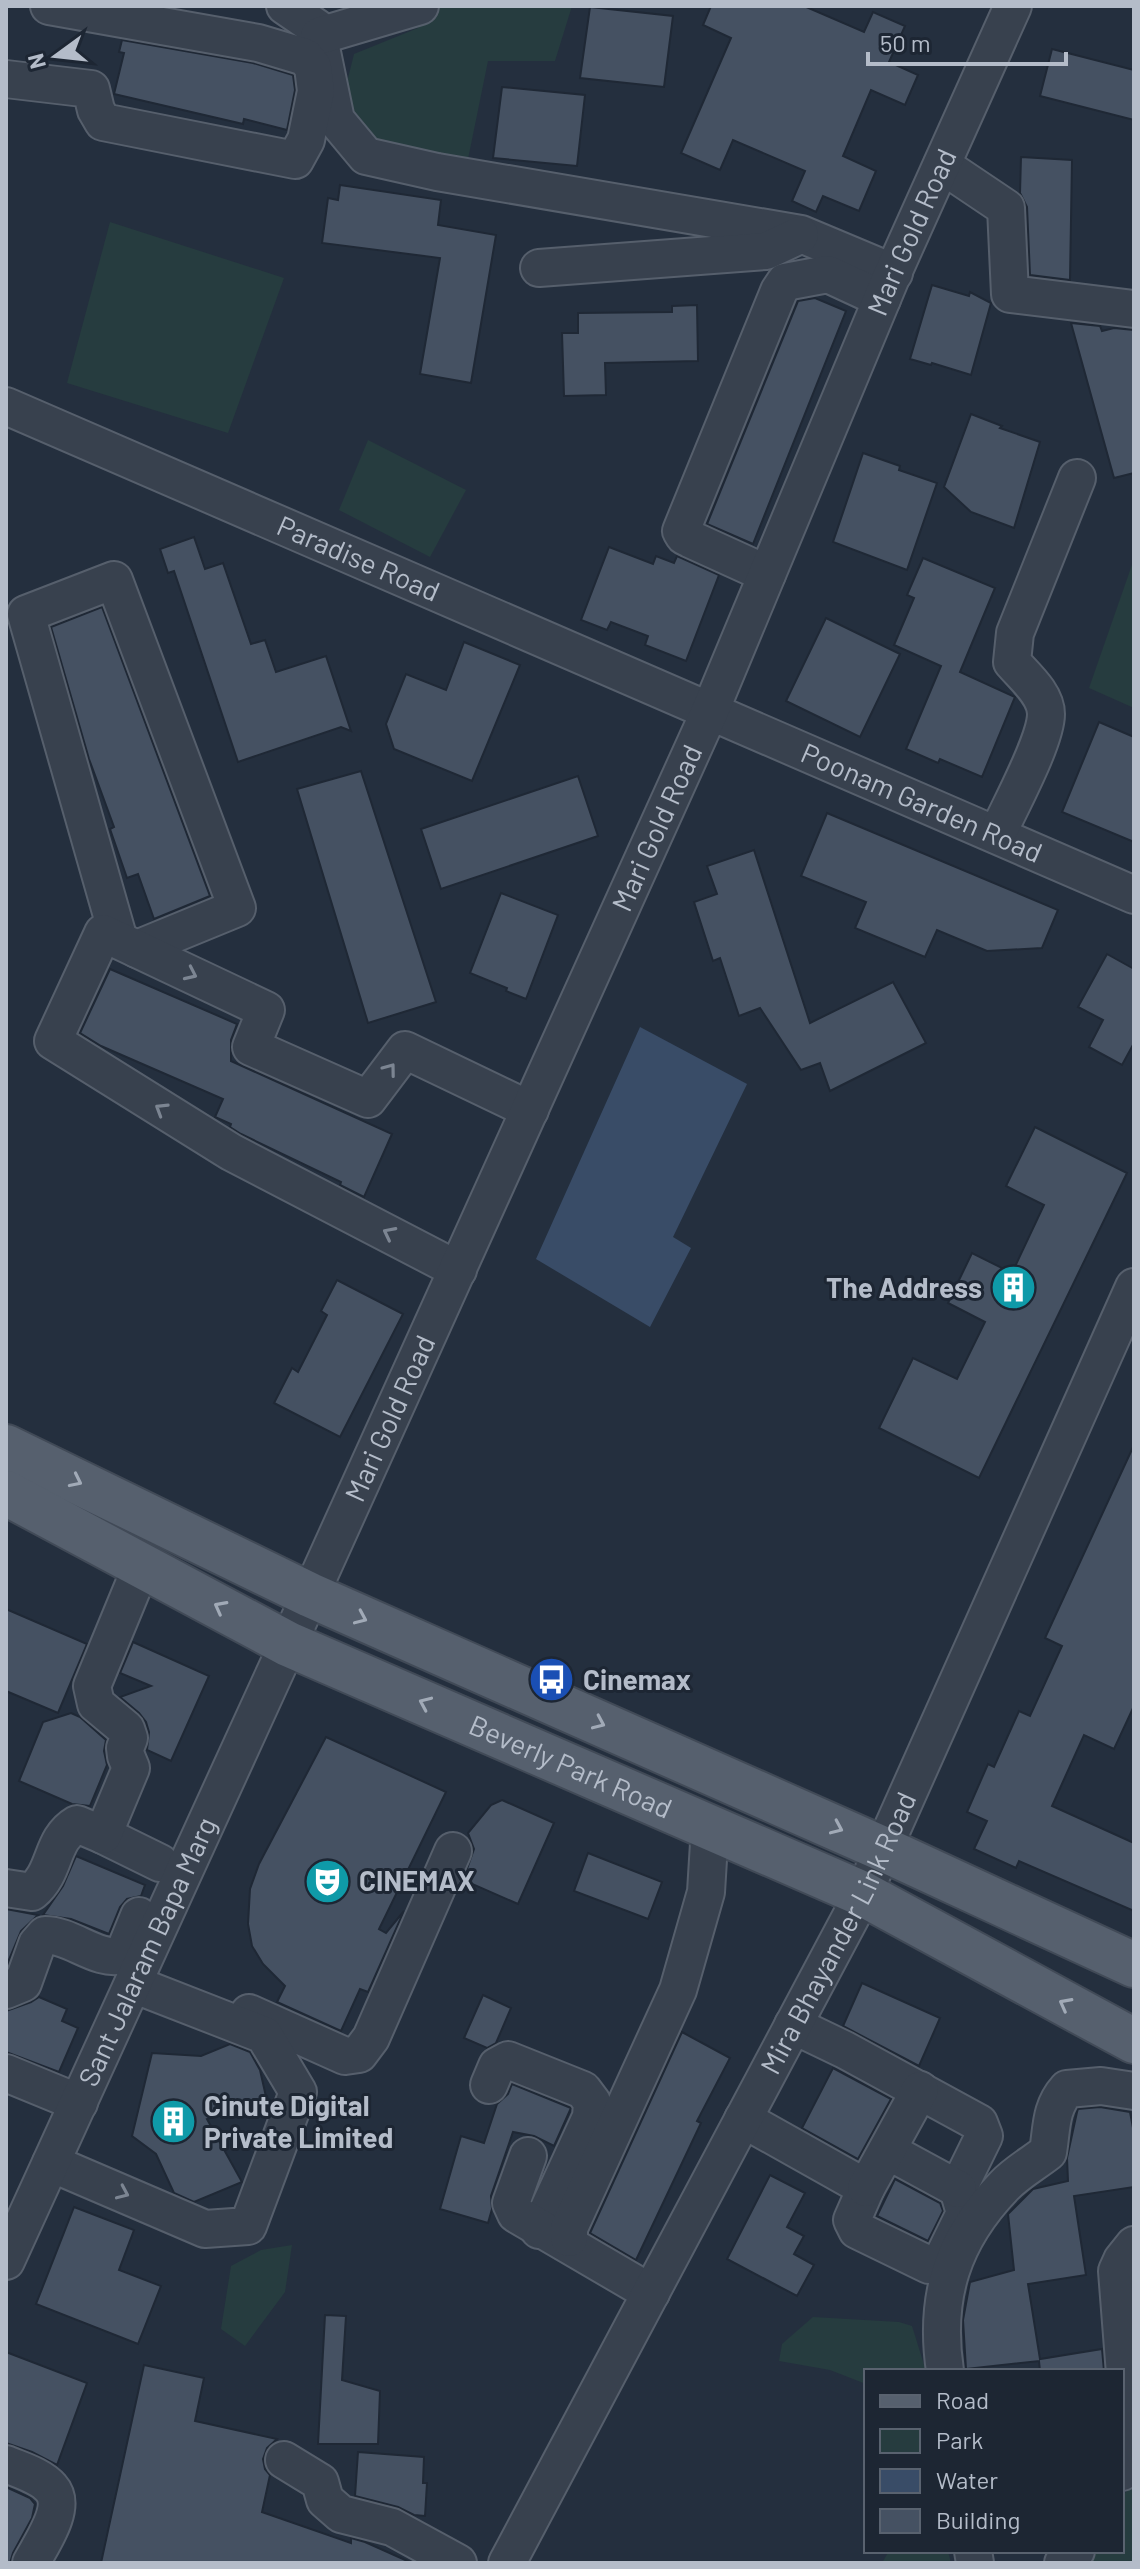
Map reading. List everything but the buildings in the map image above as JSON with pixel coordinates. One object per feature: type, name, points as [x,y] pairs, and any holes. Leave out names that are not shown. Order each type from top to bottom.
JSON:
[{"type":"main road","name":"Beverly Park Road","points":[[6,1447],[310,1595],[883,1849],[1134,1965]]},
{"type":"main road","name":"Beverly Park Road","points":[[6,1493],[288,1644],[863,1894],[1134,2041]]},
{"type":"street","points":[[6,79],[91,89],[96,110],[103,122],[295,160],[306,140],[316,91],[313,67],[305,57],[258,43],[49,6]]},
{"type":"street","points":[[285,6],[317,28],[420,6]]},
{"type":"street","name":"Mari Gold Road","points":[[288,1644],[710,711],[888,286],[1013,6]]},
{"type":"street","points":[[325,25],[336,120],[366,156],[467,178],[801,234],[888,286]]},
{"type":"street","points":[[942,165],[1006,208],[1010,294],[1134,309]]},
{"type":"street","points":[[539,268],[766,251],[801,234]]},
{"type":"street","points":[[767,574],[684,536],[681,531],[779,291],[785,282],[828,274],[888,286]]},
{"type":"street","name":"Paradise Road","points":[[6,406],[710,711]]},
{"type":"street","points":[[997,835],[1040,740],[1047,712],[1039,692],[1012,662],[1015,633],[1077,478]]},
{"type":"street","points":[[114,580],[237,908],[128,944],[26,614],[114,580]]},
{"type":"street","name":"Poonam Garden Road","points":[[710,711],[1134,895]]},
{"type":"street","points":[[458,1270],[231,1152],[53,1041],[103,933],[266,1010],[251,1047],[368,1099],[405,1050],[530,1110]]},
{"type":"street","name":"Mira Bhayander Link Road","points":[[507,2563],[863,1894],[1134,1287]]},
{"type":"street","points":[[103,1835],[131,1768],[125,1748],[129,1738],[126,1729],[96,1704],[92,1686],[142,1565]]},
{"type":"street","name":"Sant Jalaram Bapa Marg","points":[[6,2261],[137,1974],[172,1869],[288,1644]]},
{"type":"street","points":[[6,1888],[32,1892],[43,1882],[64,1832],[77,1824],[172,1869],[123,1955],[112,1958],[57,1935],[45,1935],[37,1944],[23,1983],[6,1990]]},
{"type":"street","points":[[554,2234],[569,2228],[678,1990],[706,1892],[710,1827]]},
{"type":"street","points":[[137,1974],[345,2056],[359,2054],[371,2038],[453,1851]]},
{"type":"street","points":[[51,2163],[205,2229],[248,2226],[298,2092],[264,2035],[137,1974]]},
{"type":"street","points":[[793,2025],[920,2090],[979,2123],[984,2136],[958,2189],[965,2213],[941,2262],[929,2265],[857,2230],[852,2220],[866,2188],[920,2090]]},
{"type":"street","points":[[489,2085],[497,2066],[508,2060],[583,2090],[592,2102],[591,2117],[554,2234]]},
{"type":"street","points":[[6,2073],[79,2103]]},
{"type":"street","points":[[945,2369],[941,2319],[945,2289],[956,2253],[975,2222],[1005,2185],[1048,2152],[1050,2126],[1057,2100],[1067,2089],[1101,2086],[1134,2091]]},
{"type":"street","points":[[743,2119],[866,2188]]},
{"type":"street","points":[[888,2151],[958,2189]]},
{"type":"street","points":[[528,2156],[511,2203],[516,2214],[651,2293]]},
{"type":"street","points":[[1124,2467],[1131,2451],[1117,2271],[1134,2245]]},
{"type":"street","points":[[284,2460],[320,2482],[325,2500],[341,2514],[392,2527],[458,2563]]},
{"type":"street","points":[[6,2464],[50,2486],[57,2498],[54,2521],[31,2563]]},
{"type":"green space","points":[[429,6],[572,6],[555,61],[488,61],[467,164],[382,150],[341,106],[354,54],[418,28]]},
{"type":"green space","points":[[110,222],[284,278],[228,433],[67,383]]},
{"type":"green space","points":[[368,440],[466,490],[430,557],[339,510]]},
{"type":"green space","points":[[1134,559],[1134,708],[1089,688]]},
{"type":"green space","points":[[292,2245],[285,2292],[245,2346],[221,2329],[231,2266],[261,2250]]},
{"type":"green space","points":[[813,2317],[899,2322],[912,2326],[925,2369],[864,2369],[864,2383],[830,2370],[779,2361],[782,2344]]},
{"type":"green space","points":[[1134,2481],[1134,2563],[1087,2563],[1090,2553],[1124,2553],[1124,2494]]},
{"type":"green space","points":[[888,2553],[948,2553],[951,2563],[882,2563]]},
{"type":"water","points":[[640,1027],[747,1084],[673,1237],[691,1248],[650,1327],[536,1259]]},
{"type":"place","name":"The Address","points":[[1013,1288]]},
{"type":"place","name":"Cinemax","points":[[552,1680]]},
{"type":"place","name":"CINEMAX","points":[[328,1881]]},
{"type":"place","name":"Cinute Digital Private Limited","points":[[173,2122]]}]
